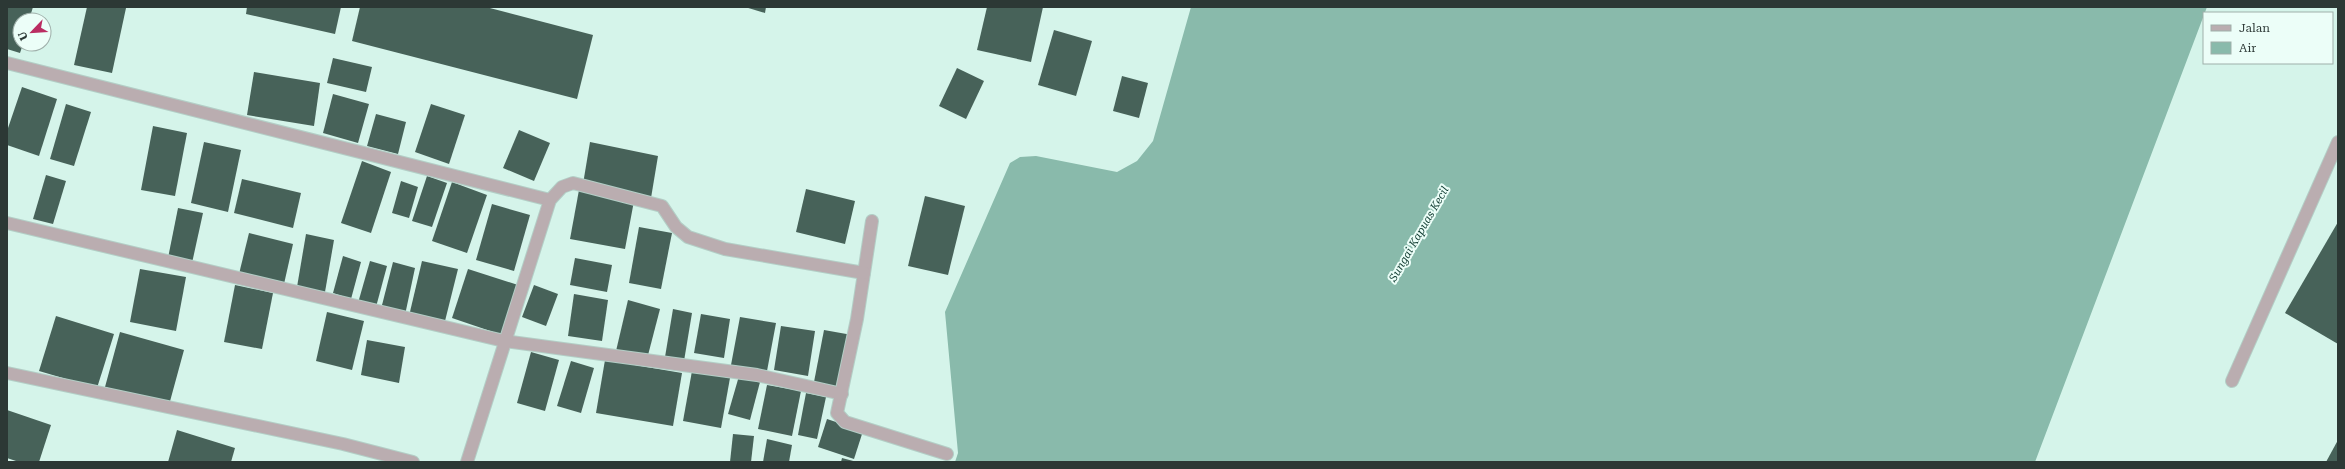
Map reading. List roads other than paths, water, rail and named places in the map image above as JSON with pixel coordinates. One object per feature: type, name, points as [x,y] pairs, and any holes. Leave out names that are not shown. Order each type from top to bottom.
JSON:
[{"type":"street","points":[[7,63],[550,200]]},
{"type":"street","points":[[2232,381],[2338,142]]},
{"type":"street","points":[[467,462],[504,341],[550,200],[562,187],[573,183],[662,206],[676,227],[688,236],[725,249],[864,273]]},
{"type":"street","points":[[872,221],[857,319],[838,413],[844,422],[947,454]]},
{"type":"street","points":[[7,223],[504,341],[757,375],[842,394]]},
{"type":"street","points":[[7,373],[336,442],[413,462]]},
{"type":"water","name":"Sungai Kapuas Kecil","points":[[1191,7],[2207,7],[2205,12],[2203,12],[2203,18],[2035,462],[955,462],[958,453],[945,312],[1010,163],[1020,157],[1036,156],[1117,172],[1137,161],[1153,141]]}]
